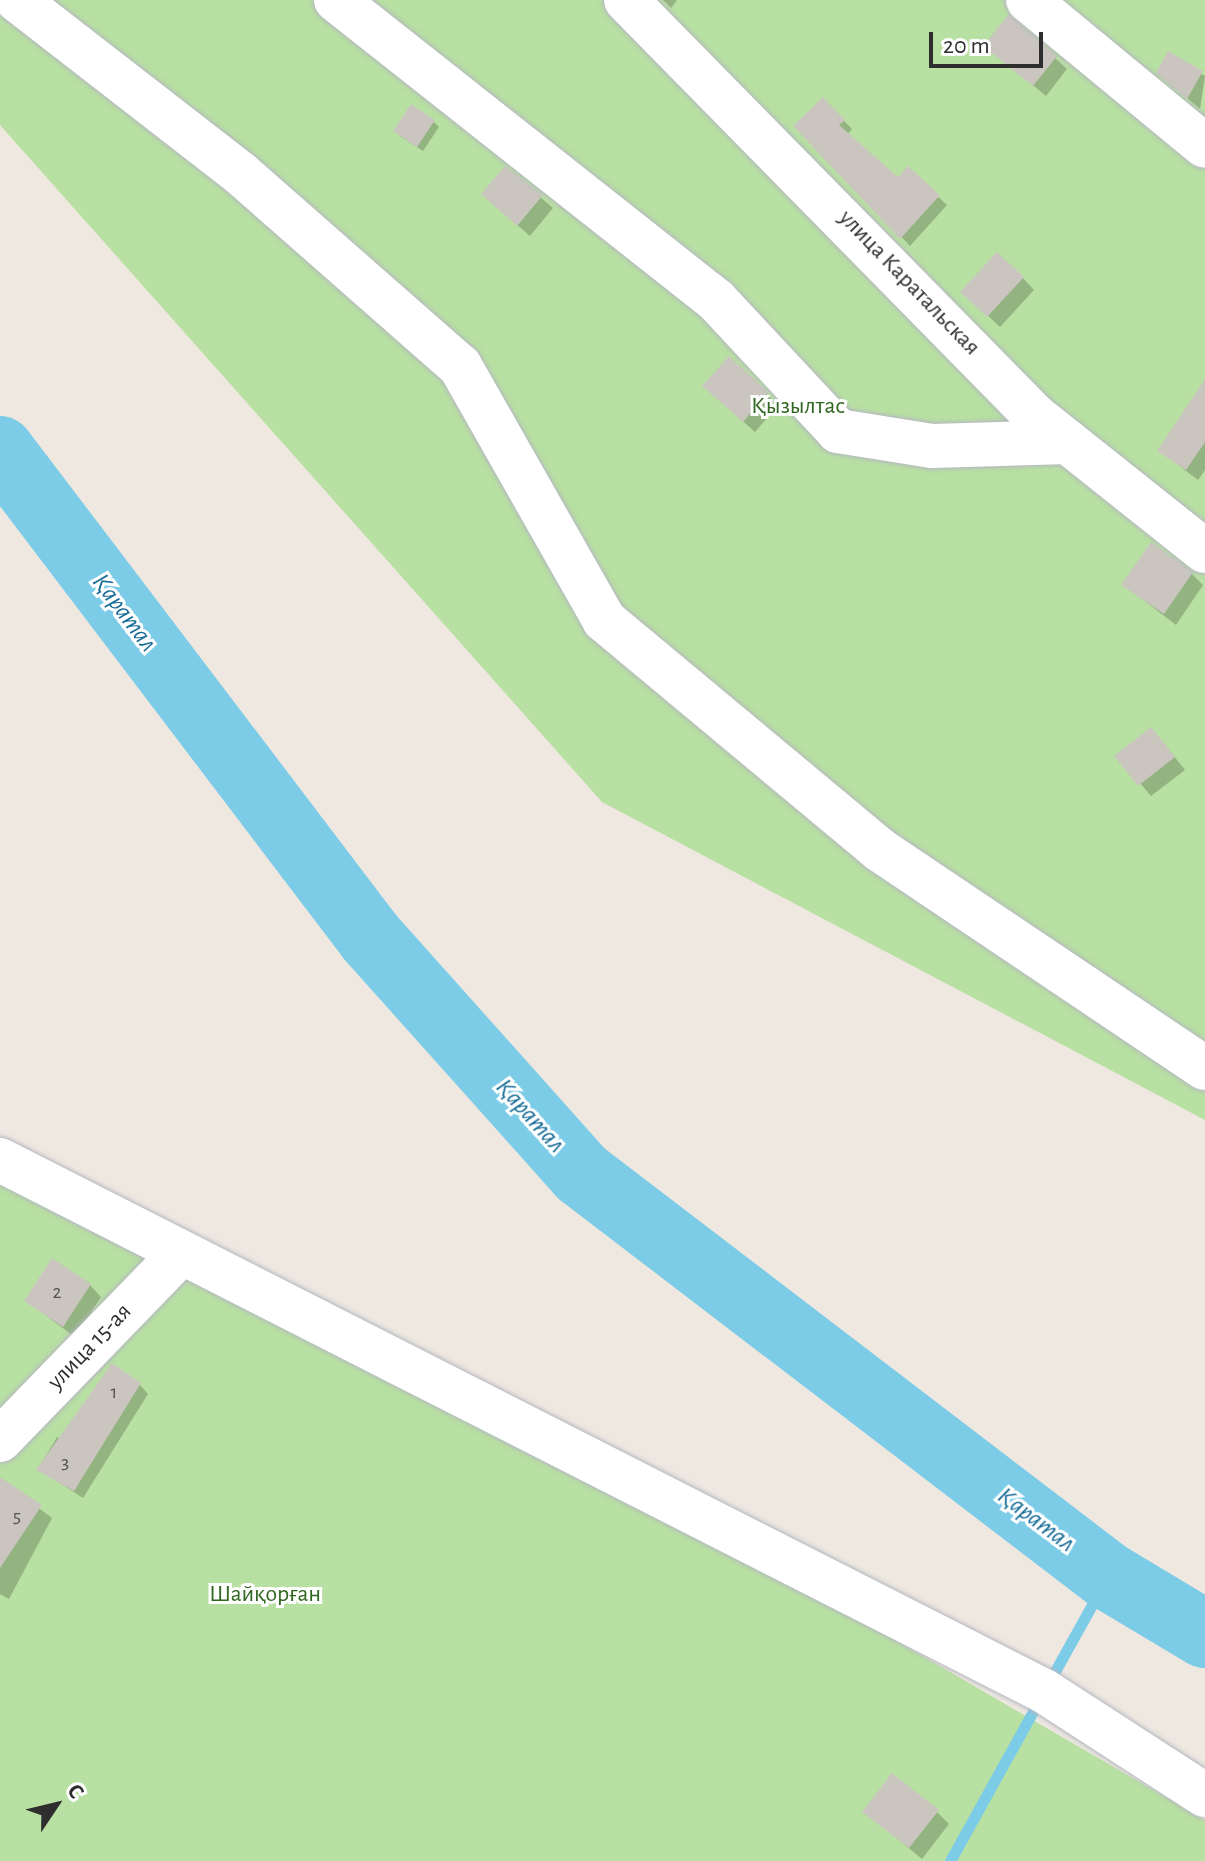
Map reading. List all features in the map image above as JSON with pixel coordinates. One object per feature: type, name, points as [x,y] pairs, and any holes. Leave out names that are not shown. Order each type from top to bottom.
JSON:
[{"type":"street","points":[[17,0],[240,173],[460,366],[604,620],[880,850],[1205,1068]]},
{"type":"street","points":[[336,0],[716,300],[838,431],[932,446],[1068,442]]},
{"type":"street","name":"улица Каратальская","points":[[626,0],[1068,442],[1205,551]]},
{"type":"street","points":[[1028,0],[1205,146]]},
{"type":"street","points":[[0,1160],[1087,1716],[1205,1795]]},
{"type":"street","name":"улица 15-ая","points":[[0,1440],[180,1254]]},
{"type":"green space","name":"Қызылтас","points":[[0,0],[1205,0],[1205,1120],[602,802],[0,125]]},
{"type":"green space","name":"Шайқорған","points":[[0,1182],[530,1428],[1205,1820],[1205,1861],[0,1861]]},
{"type":"building","points":[[1009,14],[1057,56],[1033,86],[983,46]]},
{"type":"building","points":[[1168,51],[1203,71],[1187,99],[1156,73]]},
{"type":"building","points":[[823,97],[845,120],[839,125],[898,177],[908,166],[940,195],[900,239],[793,126]]},
{"type":"building","points":[[411,104],[435,120],[417,147],[393,131]]},
{"type":"building","points":[[505,166],[543,195],[517,226],[481,194]]},
{"type":"building","points":[[997,252],[1024,277],[987,317],[960,292]]},
{"type":"building","points":[[729,356],[768,392],[743,422],[702,386]]},
{"type":"building","points":[[1205,379],[1205,442],[1186,470],[1157,451]]},
{"type":"building","points":[[1151,542],[1193,572],[1164,614],[1121,585]]},
{"type":"building","points":[[1151,727],[1175,757],[1138,786],[1114,756]]},
{"type":"building","points":[[52,1258],[91,1284],[63,1327],[24,1301]]},
{"type":"building","points":[[112,1363],[141,1383],[74,1491],[36,1470]]},
{"type":"building","points":[[0,1477],[42,1505],[0,1568]]},
{"type":"building","points":[[892,1773],[939,1810],[909,1848],[862,1812]]},
{"type":"waterway","name":"Қаратал","points":[[0,450],[370,937],[582,1174],[1108,1576],[1205,1634]]},
{"type":"waterway","points":[[1049,1682],[1108,1576]]},
{"type":"waterway","points":[[950,1861],[1041,1697]]}]
